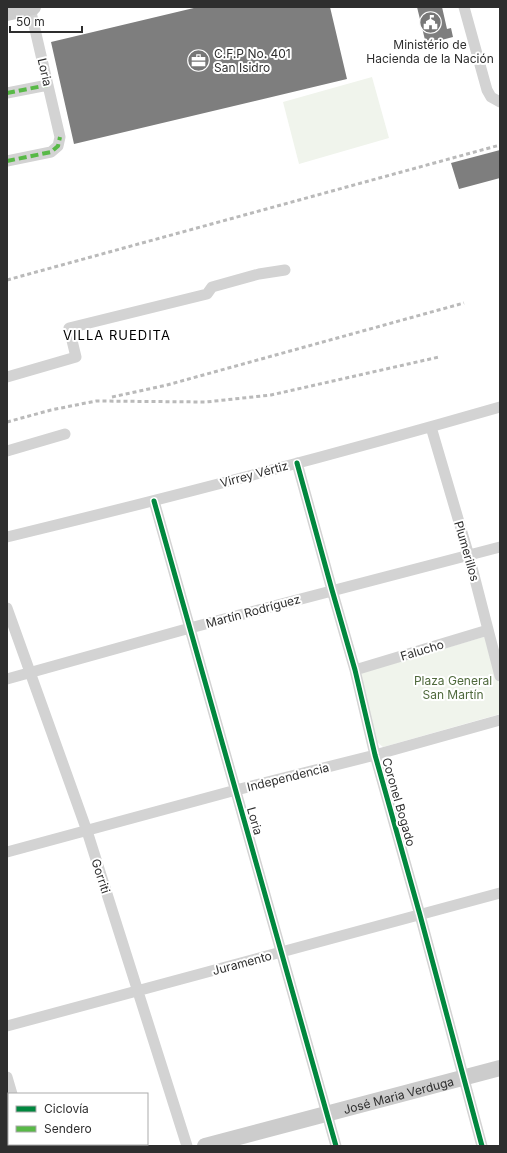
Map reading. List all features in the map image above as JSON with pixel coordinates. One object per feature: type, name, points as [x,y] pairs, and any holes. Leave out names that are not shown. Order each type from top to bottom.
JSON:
[{"type":"street","points":[[7,13],[31,7]]},
{"type":"street","name":"Loria","points":[[7,161],[51,152],[58,146],[60,137],[31,7]]},
{"type":"street","points":[[464,7],[487,90],[496,100]]},
{"type":"street","points":[[7,93],[48,85]]},
{"type":"street","points":[[7,377],[76,357],[69,328],[207,294],[212,287],[260,274],[284,270]]},
{"type":"street","name":"Virrey Vértiz","points":[[7,537],[154,501],[431,427],[500,407]]},
{"type":"street","name":"Plumerillos","points":[[431,427],[469,556],[500,676]]},
{"type":"street","points":[[7,451],[65,434]]},
{"type":"street","name":"Coronel Bogado","points":[[297,463],[355,670],[375,755],[482,1146]]},
{"type":"street","name":"Loria","points":[[154,501],[336,1146]]},
{"type":"street","name":"Martín Rodríguez","points":[[7,679],[332,590],[500,548]]},
{"type":"street","name":"Gorriti","points":[[7,608],[87,831],[187,1146]]},
{"type":"street","name":"Falucho","points":[[355,670],[488,630]]},
{"type":"street","name":"Independencia","points":[[7,852],[236,790],[375,755],[500,720]]},
{"type":"street","name":"Juramento","points":[[7,1026],[500,893]]},
{"type":"street","name":"José Maria Verduga","points":[[205,1146],[327,1115],[500,1068]]},
{"type":"street","points":[[7,1077],[12,1093]]},
{"type":"green space","points":[[372,77],[389,138],[299,164],[283,102]]},
{"type":"green space","name":"Plaza General San Martín","points":[[487,636],[500,688],[500,714],[383,747],[377,742],[361,673]]},
{"type":"building","name":"C.F.P No. 401 San Isidro","points":[[198,7],[330,7],[347,79],[74,144],[51,42]]},
{"type":"building","name":"Ministério de Hacienda de la Nación","points":[[417,7],[442,7],[447,29],[451,28],[453,37],[426,44]]},
{"type":"building","points":[[500,150],[500,178],[459,189],[451,163]]},
{"type":"railway","points":[[7,280],[500,145]]},
{"type":"railway","points":[[112,397],[167,385],[464,303]]},
{"type":"railway","points":[[7,422],[51,410],[96,401],[206,402],[271,395],[439,357]]},
{"type":"marked path","points":[[7,93],[48,85]]},
{"type":"marked path","points":[[7,161],[51,152],[58,146],[60,137]]},
{"type":"cycle path","points":[[297,463],[355,670],[375,755],[482,1146]]},
{"type":"cycle path","points":[[154,501],[336,1146]]},
{"type":"place","name":"Ministério de Hacienda de la Nación","points":[[430,23]]},
{"type":"place","name":"C.F.P No. 401 San Isidro","points":[[199,60]]},
{"type":"district","name":"VILLA RUEDITA","points":[[117,335]]}]
